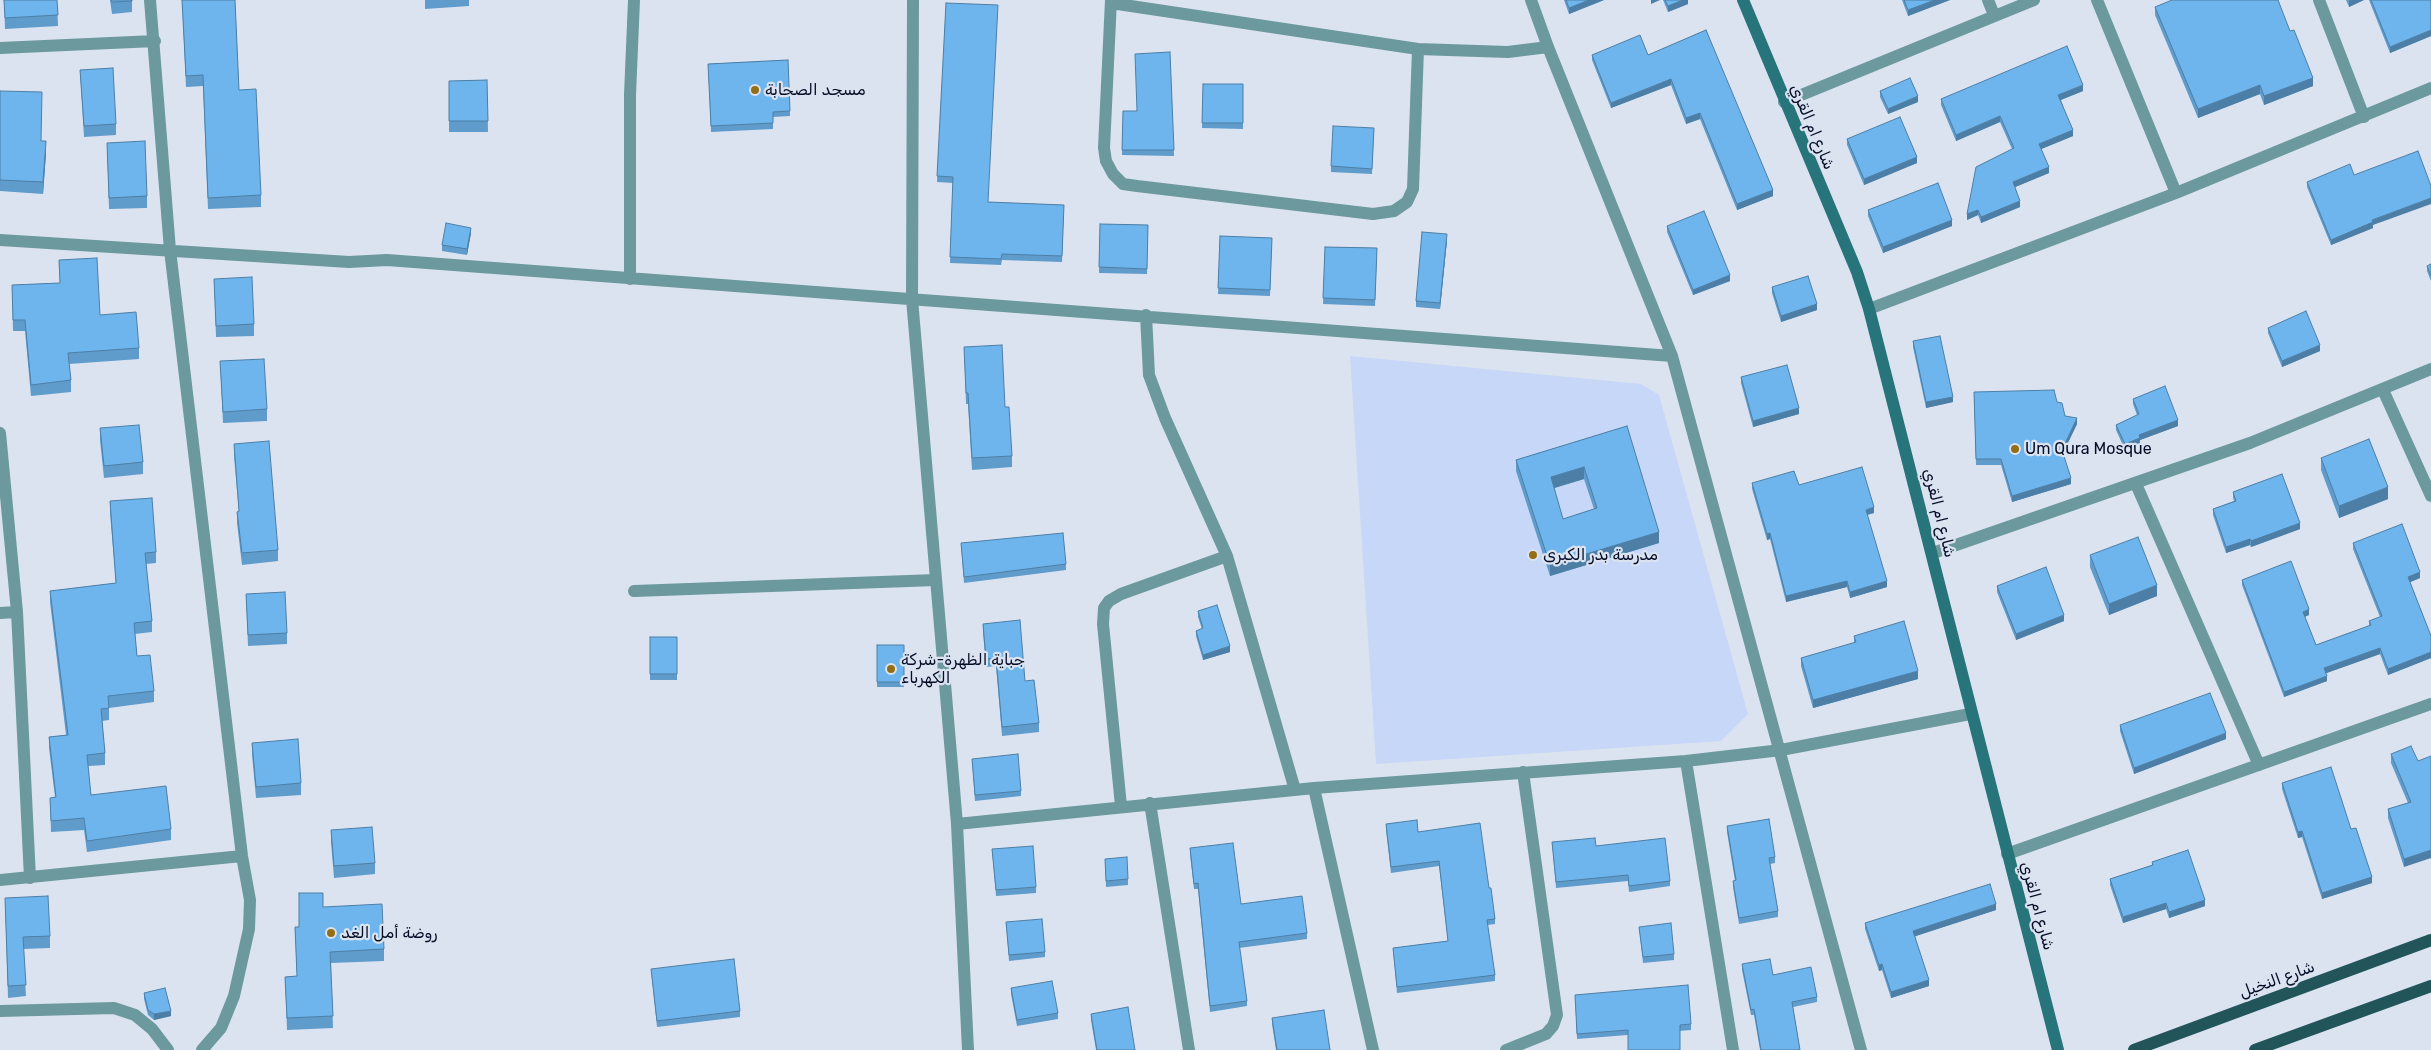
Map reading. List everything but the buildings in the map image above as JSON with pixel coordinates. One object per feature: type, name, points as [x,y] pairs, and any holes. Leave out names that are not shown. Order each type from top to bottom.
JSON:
[{"type":"main road","name":"شارع النخيل","points":[[2134,1050],[2431,940]]},
{"type":"main road","points":[[2255,1050],[2431,986]]},
{"type":"street","points":[[150,0],[155,41],[170,250],[242,856],[250,900],[249,929],[234,996],[220,1028],[202,1050]]},
{"type":"street","points":[[630,279],[630,95],[634,0]]},
{"type":"street","points":[[913,0],[912,299],[957,824],[968,1050]]},
{"type":"street","points":[[1532,0],[1548,46],[1672,356],[1781,750],[1861,1050]]},
{"type":"street","name":"شارع ام القري","points":[[1743,0],[1784,102],[1857,272],[1870,309],[1933,553],[1970,714],[2058,1050]]},
{"type":"street","points":[[1988,0],[1994,15]]},
{"type":"street","points":[[1784,102],[2034,0]]},
{"type":"street","points":[[2097,0],[2176,193]]},
{"type":"street","points":[[2319,0],[2364,117]]},
{"type":"street","points":[[1418,49],[1413,189],[1407,202],[1394,211],[1372,214],[1123,184],[1113,174],[1106,161],[1104,148],[1111,2],[1418,49],[1508,52],[1548,46]]},
{"type":"street","points":[[0,48],[155,41]]},
{"type":"street","points":[[1870,309],[2176,193],[2431,88]]},
{"type":"street","points":[[0,240],[349,262],[387,260],[1672,356]]},
{"type":"street","points":[[1146,316],[1149,374],[1157,397],[1227,556],[1295,790]]},
{"type":"street","points":[[1933,553],[2250,443],[2431,369]]},
{"type":"street","points":[[2383,390],[2431,496]]},
{"type":"street","points":[[0,433],[17,612],[30,878]]},
{"type":"street","points":[[2136,484],[2259,765]]},
{"type":"street","points":[[1121,806],[1103,624],[1104,608],[1109,601],[1121,594],[1227,556]]},
{"type":"street","points":[[634,590],[936,580]]},
{"type":"street","points":[[0,613],[17,612]]},
{"type":"street","points":[[2007,854],[2431,704]]},
{"type":"street","points":[[957,824],[1150,803],[1314,788],[1686,761],[1781,750],[1970,714]]},
{"type":"street","points":[[1686,761],[1733,1050]]},
{"type":"street","points":[[1506,1050],[1546,1034],[1553,1026],[1557,1016],[1523,772]]},
{"type":"street","points":[[1314,788],[1373,1050]]},
{"type":"street","points":[[1150,803],[1189,1050]]},
{"type":"street","points":[[0,880],[242,856]]},
{"type":"street","points":[[0,1011],[114,1008],[135,1014],[152,1029],[168,1050]]},
{"type":"shaded area","name":"مدرسة بدر الكبرى","points":[[1350,356],[1641,384],[1659,395],[1748,714],[1721,741],[1376,764]]},
{"type":"place","name":"مسجد الصحابة","points":[[755,90]]},
{"type":"place","name":"Um Qura Mosque","points":[[2015,449]]},
{"type":"place","name":"مدرسة بدر الكبرى","points":[[1533,555]]},
{"type":"place","name":"جباية الظهرة-شركة الكهرباء","points":[[891,669]]},
{"type":"place","name":"روضة أمل الغد","points":[[331,933]]}]
